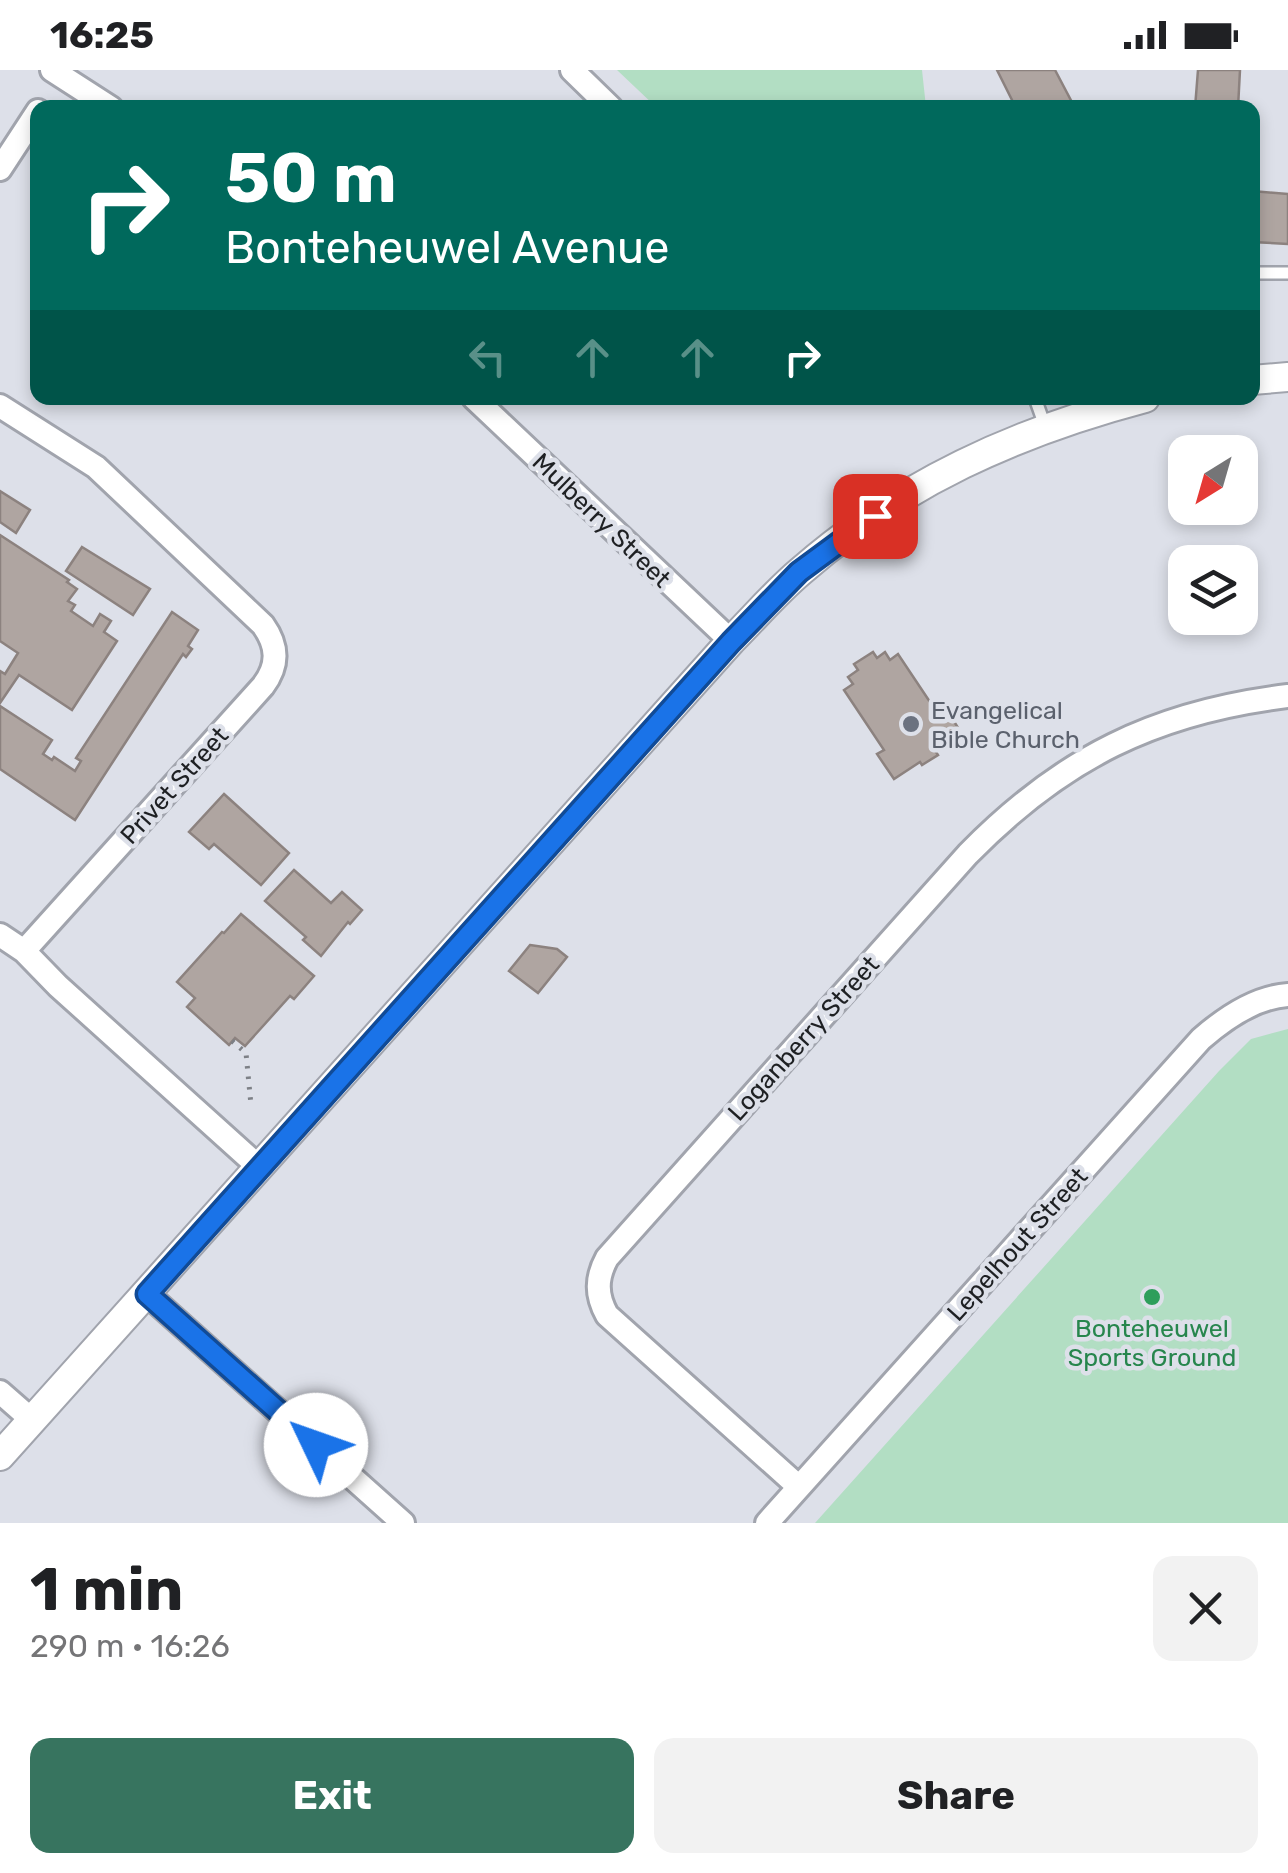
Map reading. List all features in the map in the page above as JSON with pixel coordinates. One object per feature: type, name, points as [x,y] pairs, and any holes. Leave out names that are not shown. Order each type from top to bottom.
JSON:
[{"type":"street","points":[[572,70],[603,100]]},
{"type":"street","points":[[44,100],[59,72],[99,100]]},
{"type":"street","points":[[0,170],[30,123]]},
{"type":"street","points":[[1260,379],[1288,377]]},
{"type":"street","name":"Mulberry Street","points":[[481,405],[731,642]]},
{"type":"street","points":[[492,415],[502,405]]},
{"type":"street","points":[[0,1456],[731,642],[799,572],[875,516],[956,467],[1004,444],[1117,405]]},
{"type":"street","name":"Privet Street","points":[[0,406],[96,467],[263,625],[275,648],[273,670],[263,686],[24,951]]},
{"type":"street","name":"Loganberry Street","points":[[799,1487],[607,1314],[598,1291],[601,1268],[607,1258],[968,854],[1029,797],[1062,773],[1136,733],[1212,708],[1288,696]]},
{"type":"street","points":[[0,935],[24,951],[260,1168]]},
{"type":"street","name":"Lepelhout Street","points":[[767,1523],[1200,1038],[1236,1012],[1288,995]]},
{"type":"street","points":[[147,1294],[403,1523]]},
{"type":"street","points":[[0,1392],[32,1420]]},
{"type":"lane","points":[[1260,272],[1288,274]]},
{"type":"lane","points":[[1038,405],[1046,428]]},
{"type":"path","points":[[232,1042],[246,1053],[251,1104]]},
{"type":"green space","points":[[617,70],[922,70],[925,100],[649,100]]},
{"type":"green space","name":"Bonteheuwel Sports Ground","points":[[1288,1029],[1288,1523],[815,1523],[1219,1071],[1251,1039]]},
{"type":"building","points":[[997,70],[1055,70],[1071,100],[1012,100]]},
{"type":"building","points":[[1198,70],[1240,70],[1238,100],[1196,100]]},
{"type":"building","points":[[1260,192],[1288,194],[1288,244],[1260,242]]},
{"type":"building","points":[[0,491],[30,510],[16,533],[0,522]]},
{"type":"building","points":[[0,535],[69,580],[77,589],[68,601],[75,605],[71,611],[93,626],[100,614],[111,621],[104,632],[117,641],[72,710],[19,675],[0,703],[0,671],[5,674],[18,653],[0,641]]},
{"type":"building","points":[[82,547],[150,589],[133,615],[66,571]]},
{"type":"building","points":[[172,612],[198,630],[188,646],[192,649],[186,657],[183,654],[75,820],[0,769],[0,706],[52,740],[43,754],[75,771],[81,761],[76,758]]},
{"type":"building","name":"Evangelical Bible Church","points":[[873,652],[877,658],[885,652],[890,660],[898,654],[938,714],[946,709],[962,734],[936,752],[938,755],[894,779],[877,754],[884,750],[844,690],[853,684],[848,677],[858,670],[854,664]]},
{"type":"building","points":[[224,794],[289,853],[261,885],[214,844],[209,849],[189,832]]},
{"type":"building","points":[[294,870],[331,903],[342,892],[362,910],[321,956],[303,940],[306,937],[265,901]]},
{"type":"building","points":[[241,914],[314,976],[294,999],[290,996],[245,1046],[235,1038],[229,1045],[187,1007],[195,998],[177,982]]},
{"type":"building","points":[[530,945],[557,949],[567,957],[538,993],[509,971]]},
{"type":"place","name":"Evangelical Bible Church","points":[[911,724]]},
{"type":"place","name":"Bonteheuwel Sports Ground","points":[[1152,1297]]},
{"type":"route","points":[[316,1445],[147,1294],[731,642],[799,572],[875,516]]}]
